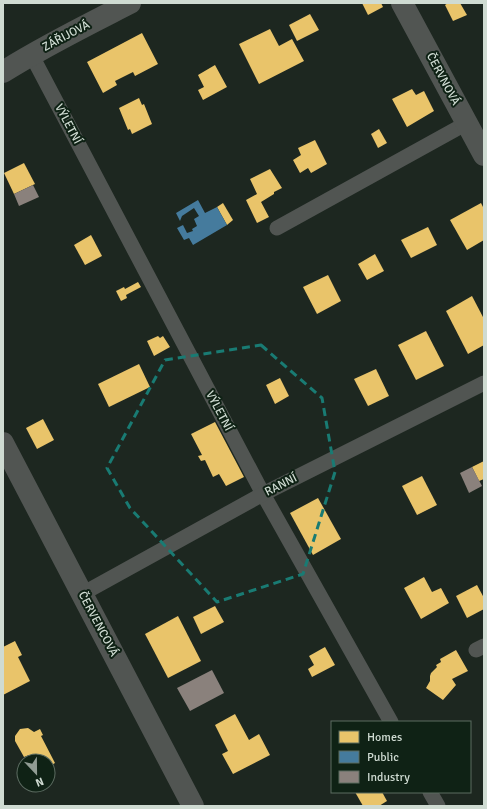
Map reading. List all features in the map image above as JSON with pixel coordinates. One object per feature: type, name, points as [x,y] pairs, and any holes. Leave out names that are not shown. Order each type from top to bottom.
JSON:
[{"type":"street","name":"ZÁŘIJOVÁ","points":[[3,72],[31,54],[130,3]]},
{"type":"street","name":"ČERVNOVÁ","points":[[402,3],[484,155]]},
{"type":"street","name":"ČERVENCOVÁ","points":[[3,443],[193,806]]},
{"type":"lane","name":"VÝLETNÍ","points":[[31,54],[263,494],[390,721]]},
{"type":"lane","points":[[277,228],[467,124]]},
{"type":"lane","name":"RANNÍ","points":[[82,594],[263,494],[484,383]]},
{"type":"lane","points":[[431,793],[438,806]]},
{"type":"highlighted area","points":[[261,345],[322,398],[335,472],[303,574],[217,602],[130,508],[107,468],[165,360]]},
{"type":"building: Homes","points":[[362,3],[381,3],[383,7],[368,15]]},
{"type":"building: Homes","points":[[448,3],[460,3],[467,15],[453,21],[445,5]]},
{"type":"building: Homes","points":[[310,14],[319,30],[297,41],[289,25]]},
{"type":"building: Homes","points":[[270,29],[279,46],[292,39],[304,61],[259,84],[239,44]]},
{"type":"building: Homes","points":[[142,33],[158,64],[135,76],[133,72],[115,81],[117,85],[103,93],[87,62]]},
{"type":"building: Homes","points":[[215,65],[227,87],[203,100],[198,90],[204,87],[198,75]]},
{"type":"building: Homes","points":[[412,89],[416,95],[424,91],[434,111],[407,127],[392,99]]},
{"type":"building: Homes","points":[[139,98],[142,105],[144,104],[152,124],[132,134],[130,129],[128,130],[119,108]]},
{"type":"building: Homes","points":[[379,129],[387,143],[378,148],[371,134]]},
{"type":"building: Homes","points":[[315,140],[327,164],[311,173],[308,168],[300,173],[293,160],[301,155],[298,148]]},
{"type":"building: Homes","points":[[24,163],[35,184],[14,194],[4,173]]},
{"type":"building: Homes","points":[[270,169],[282,188],[261,202],[269,217],[257,223],[246,200],[257,194],[250,179]]},
{"type":"building: Homes","points":[[223,203],[233,220],[227,225],[217,207]]},
{"type":"building: Homes","points":[[481,203],[484,209],[484,240],[467,250],[450,220]]},
{"type":"building: Homes","points":[[428,227],[437,245],[411,258],[401,240]]},
{"type":"building: Homes","points":[[91,235],[102,256],[85,265],[74,245]]},
{"type":"building: Homes","points":[[375,254],[384,271],[367,280],[358,264]]},
{"type":"building: Homes","points":[[328,275],[341,301],[317,314],[303,287]]},
{"type":"building: Homes","points":[[138,282],[141,287],[126,295],[127,298],[121,301],[116,291],[124,287],[125,289]]},
{"type":"building: Homes","points":[[472,296],[484,319],[484,345],[468,354],[446,311]]},
{"type":"building: Homes","points":[[426,331],[444,366],[416,380],[398,345]]},
{"type":"building: Homes","points":[[158,336],[160,338],[163,336],[170,347],[154,356],[147,341]]},
{"type":"building: Homes","points":[[139,364],[150,387],[109,407],[98,384]]},
{"type":"building: Homes","points":[[376,369],[389,396],[368,406],[354,379]]},
{"type":"building: Homes","points":[[280,378],[289,396],[275,404],[266,385]]},
{"type":"building: Homes","points":[[43,419],[54,440],[37,449],[26,428]]},
{"type":"building: Homes","points":[[215,422],[244,477],[226,486],[219,474],[213,477],[205,460],[201,461],[198,456],[202,455],[191,434]]},
{"type":"building: Homes","points":[[484,461],[484,479],[479,481],[472,467]]},
{"type":"building: Homes","points":[[422,476],[437,505],[417,515],[402,486]]},
{"type":"building: Homes","points":[[318,498],[341,539],[313,555],[290,513]]},
{"type":"building: Homes","points":[[424,577],[432,592],[441,588],[449,603],[421,619],[404,588]]},
{"type":"building: Homes","points":[[477,585],[484,598],[484,609],[467,618],[456,596]]},
{"type":"building: Homes","points":[[215,606],[224,622],[201,634],[193,617]]},
{"type":"building: Homes","points":[[178,616],[201,661],[168,678],[145,634]]},
{"type":"building: Homes","points":[[15,641],[22,655],[18,657],[30,681],[3,695],[3,647]]},
{"type":"building: Homes","points":[[325,647],[335,665],[312,677],[308,669],[314,665],[309,656]]},
{"type":"building: Homes","points":[[456,650],[468,671],[452,679],[456,685],[443,700],[426,688],[430,681],[431,673],[437,667],[436,665],[441,662],[440,659]]},
{"type":"building: Homes","points":[[235,714],[249,740],[259,734],[270,755],[233,774],[222,754],[228,751],[215,725]]},
{"type":"building: Homes","points":[[28,728],[34,732],[40,729],[43,735],[41,736],[50,753],[22,753],[15,741],[15,736],[20,729]]},
{"type":"building: Homes","points":[[356,793],[383,793],[387,801],[379,806],[363,806]]},
{"type":"building: Public","points":[[198,200],[205,213],[217,207],[227,225],[193,245],[189,238],[184,240],[177,228],[183,225],[187,233],[193,231],[192,229],[197,226],[194,219],[199,216],[194,208],[182,216],[180,221],[176,213]]},
{"type":"building: Industry","points":[[33,185],[39,197],[19,206],[14,194]]},
{"type":"building: Industry","points":[[472,467],[482,486],[469,493],[460,473]]},
{"type":"building: Industry","points":[[212,670],[224,693],[190,711],[177,688]]}]
